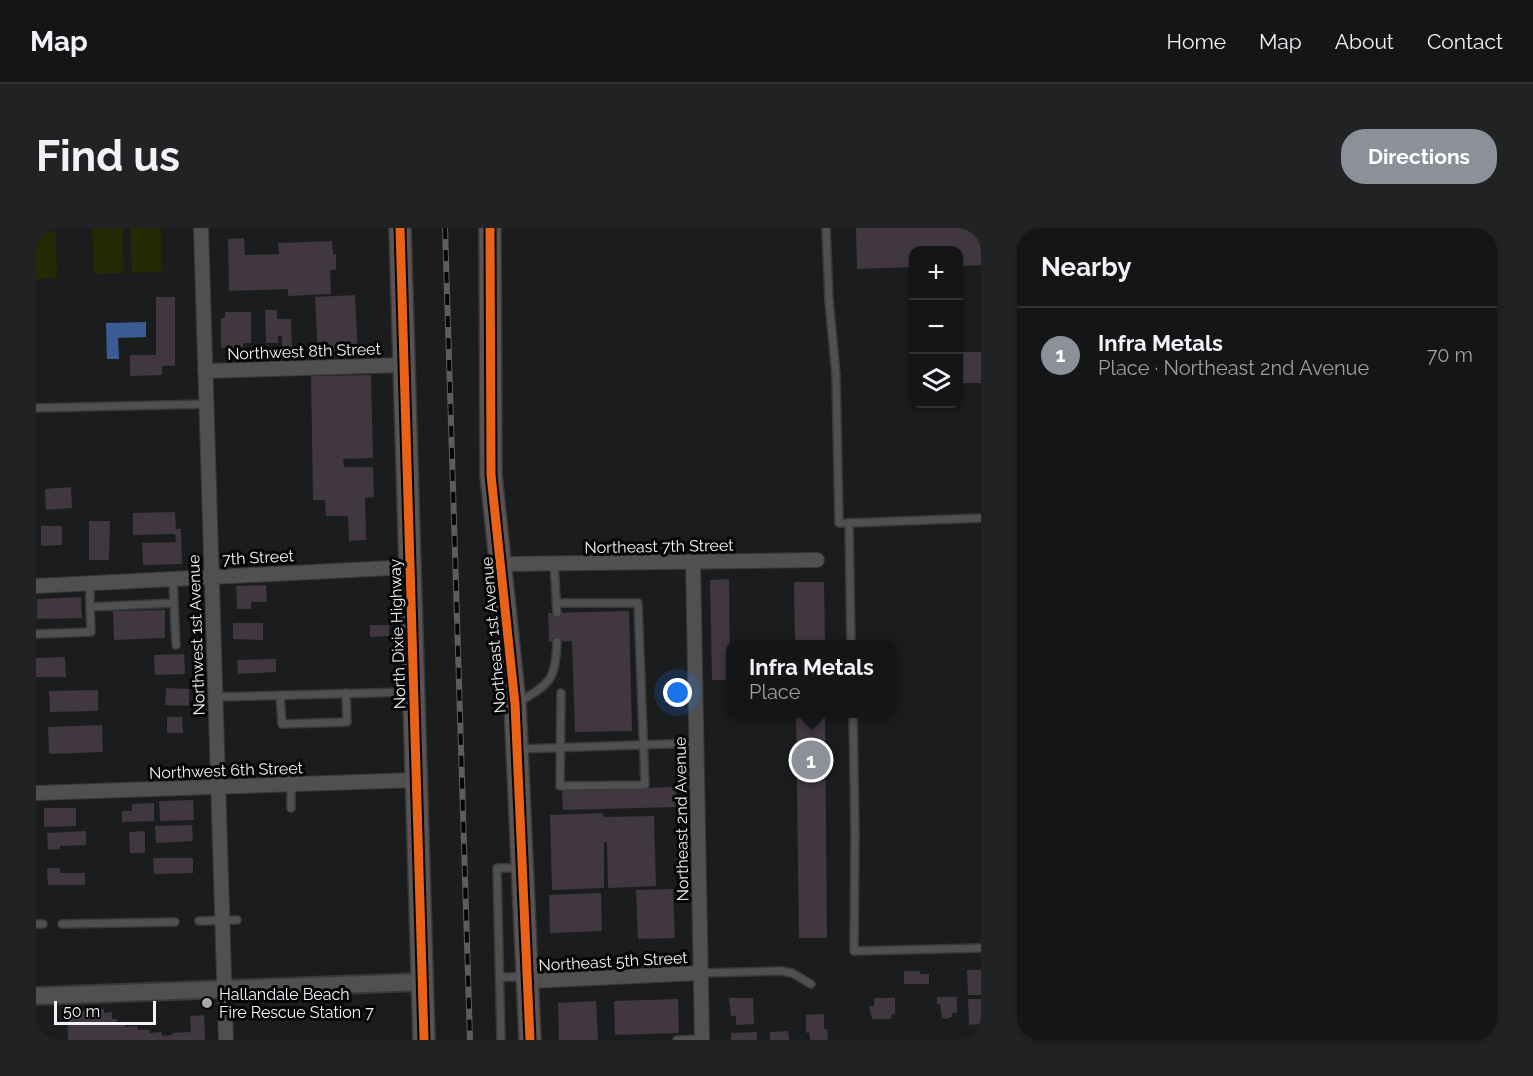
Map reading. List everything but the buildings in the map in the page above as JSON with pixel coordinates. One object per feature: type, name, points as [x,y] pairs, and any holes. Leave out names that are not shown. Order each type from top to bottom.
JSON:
[{"type":"main road","name":"North Dixie Highway","points":[[400,228],[424,1040]]},
{"type":"main road","name":"Northeast 1st Avenue","points":[[490,228],[491,475],[515,704],[530,1040]]},
{"type":"street","name":"Northwest 1st Avenue","points":[[201,228],[226,1040]]},
{"type":"street","name":"Northwest 8th Street","points":[[206,371],[404,365]]},
{"type":"street","name":"Northeast 7th Street","points":[[502,564],[817,560]]},
{"type":"street","name":"Northeast 2nd Avenue","points":[[693,562],[702,1039]]},
{"type":"street","name":"7th Street","points":[[36,586],[410,567]]},
{"type":"street","name":"Northwest 6th Street","points":[[36,794],[416,780]]},
{"type":"street","name":"Northeast 5th Street","points":[[528,979],[700,973]]},
{"type":"street","points":[[36,996],[422,982]]},
{"type":"lane","points":[[826,228],[829,300],[836,375],[839,523],[981,518]]},
{"type":"lane","points":[[36,408],[206,404]]},
{"type":"lane","points":[[849,523],[851,640]]},
{"type":"lane","points":[[554,564],[557,613]]},
{"type":"lane","points":[[172,578],[176,645]]},
{"type":"lane","points":[[36,634],[91,632],[90,583]]},
{"type":"lane","points":[[90,607],[174,603]]},
{"type":"lane","points":[[556,603],[638,603],[645,785],[560,786],[561,693]]},
{"type":"lane","points":[[515,704],[543,687],[556,669],[557,642]]},
{"type":"lane","points":[[215,697],[413,692]]},
{"type":"lane","points":[[280,695],[282,724],[346,722],[346,693]]},
{"type":"lane","points":[[853,718],[854,951],[981,948]]},
{"type":"lane","points":[[518,749],[697,743]]},
{"type":"lane","points":[[291,784],[291,808]]},
{"type":"lane","points":[[501,1040],[497,868],[523,867]]},
{"type":"lane","points":[[199,921],[237,920]]},
{"type":"lane","points":[[63,924],[175,922]]},
{"type":"lane","points":[[700,973],[781,971],[792,973],[811,984]]},
{"type":"lane","points":[[500,977],[528,979]]},
{"type":"lane","points":[[677,1040],[702,1039]]},
{"type":"green space","points":[[92,228],[123,228],[124,273],[94,274]]},
{"type":"green space","points":[[130,228],[161,228],[162,272],[132,273]]},
{"type":"green space","points":[[56,231],[57,278],[36,279],[36,232]]},
{"type":"water","points":[[146,322],[146,337],[118,338],[119,359],[107,359],[106,323]]},
{"type":"railway","points":[[445,228],[470,1040]]},
{"type":"cycle path","points":[[400,228],[424,1040]]},
{"type":"cycle path","points":[[490,228],[491,475],[515,704],[530,1040]]},
{"type":"place","name":"Infra Metals","points":[[811,760]]},
{"type":"place","name":"Hallandale Beach Fire Rescue Station 7","points":[[207,1003]]}]
